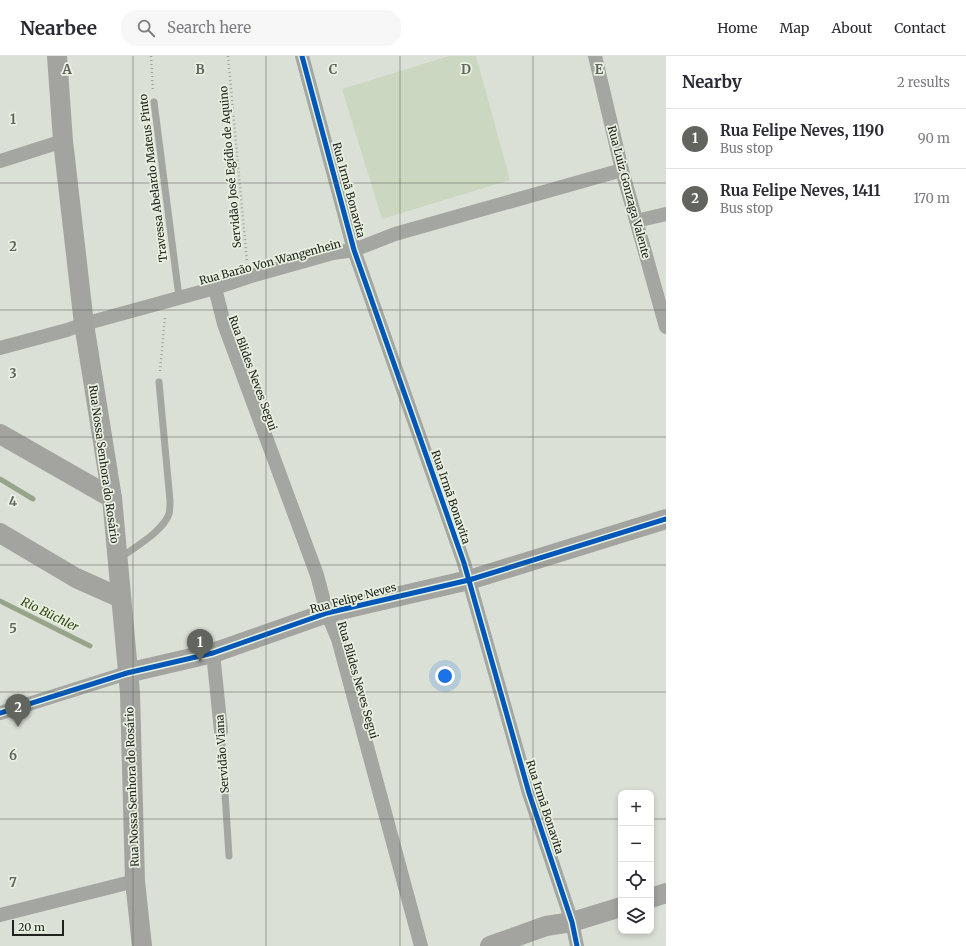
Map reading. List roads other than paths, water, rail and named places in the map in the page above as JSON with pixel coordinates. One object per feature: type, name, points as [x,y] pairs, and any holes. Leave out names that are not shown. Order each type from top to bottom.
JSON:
[{"type":"street","name":"Rua Nossa Senhora do Rosário","points":[[57,56],[63,141],[84,324],[112,498],[130,693],[135,881],[142,946]]},
{"type":"street","name":"Rua Irmã Bonavita","points":[[302,56],[354,250],[469,580],[528,793],[572,922],[577,946]]},
{"type":"street","name":"Rua Luiz Gonzaga Valente","points":[[595,56],[622,170],[666,327]]},
{"type":"street","points":[[0,161],[63,141]]},
{"type":"street","name":"Rua Barão Von Wangenhein","points":[[0,348],[215,288],[333,253],[354,250],[395,234],[622,170]]},
{"type":"street","points":[[636,221],[666,214]]},
{"type":"street","name":"Rua Blides Neves Segui","points":[[215,288],[224,324],[317,575],[327,613],[338,639],[421,946]]},
{"type":"street","points":[[0,434],[112,498]]},
{"type":"street","name":"Rua Felipe Neves","points":[[0,713],[128,673],[212,653],[327,613],[469,580],[666,520]]},
{"type":"street","points":[[0,533],[76,578],[121,598]]},
{"type":"street","name":"Servidão Viana","points":[[212,653],[221,731]]},
{"type":"street","points":[[0,915],[135,881]]},
{"type":"street","points":[[654,897],[666,893]]},
{"type":"street","points":[[490,946],[546,926],[572,922],[618,908]]},
{"type":"lane","name":"Travessa Abelardo Mateus Pinto","points":[[154,102],[173,299]]},
{"type":"lane","points":[[117,561],[151,535],[164,523],[169,513],[170,501],[159,382]]},
{"type":"lane","name":"Servidão Viana","points":[[221,731],[229,856]]},
{"type":"waterway","points":[[0,479],[33,499]]},
{"type":"waterway","name":"Rio Büchler","points":[[0,601],[90,646]]},
{"type":"place","name":"Rua Felipe Neves, 1190","points":[[200,662]]},
{"type":"place","name":"Rua Felipe Neves, 1411","points":[[18,727]]}]
